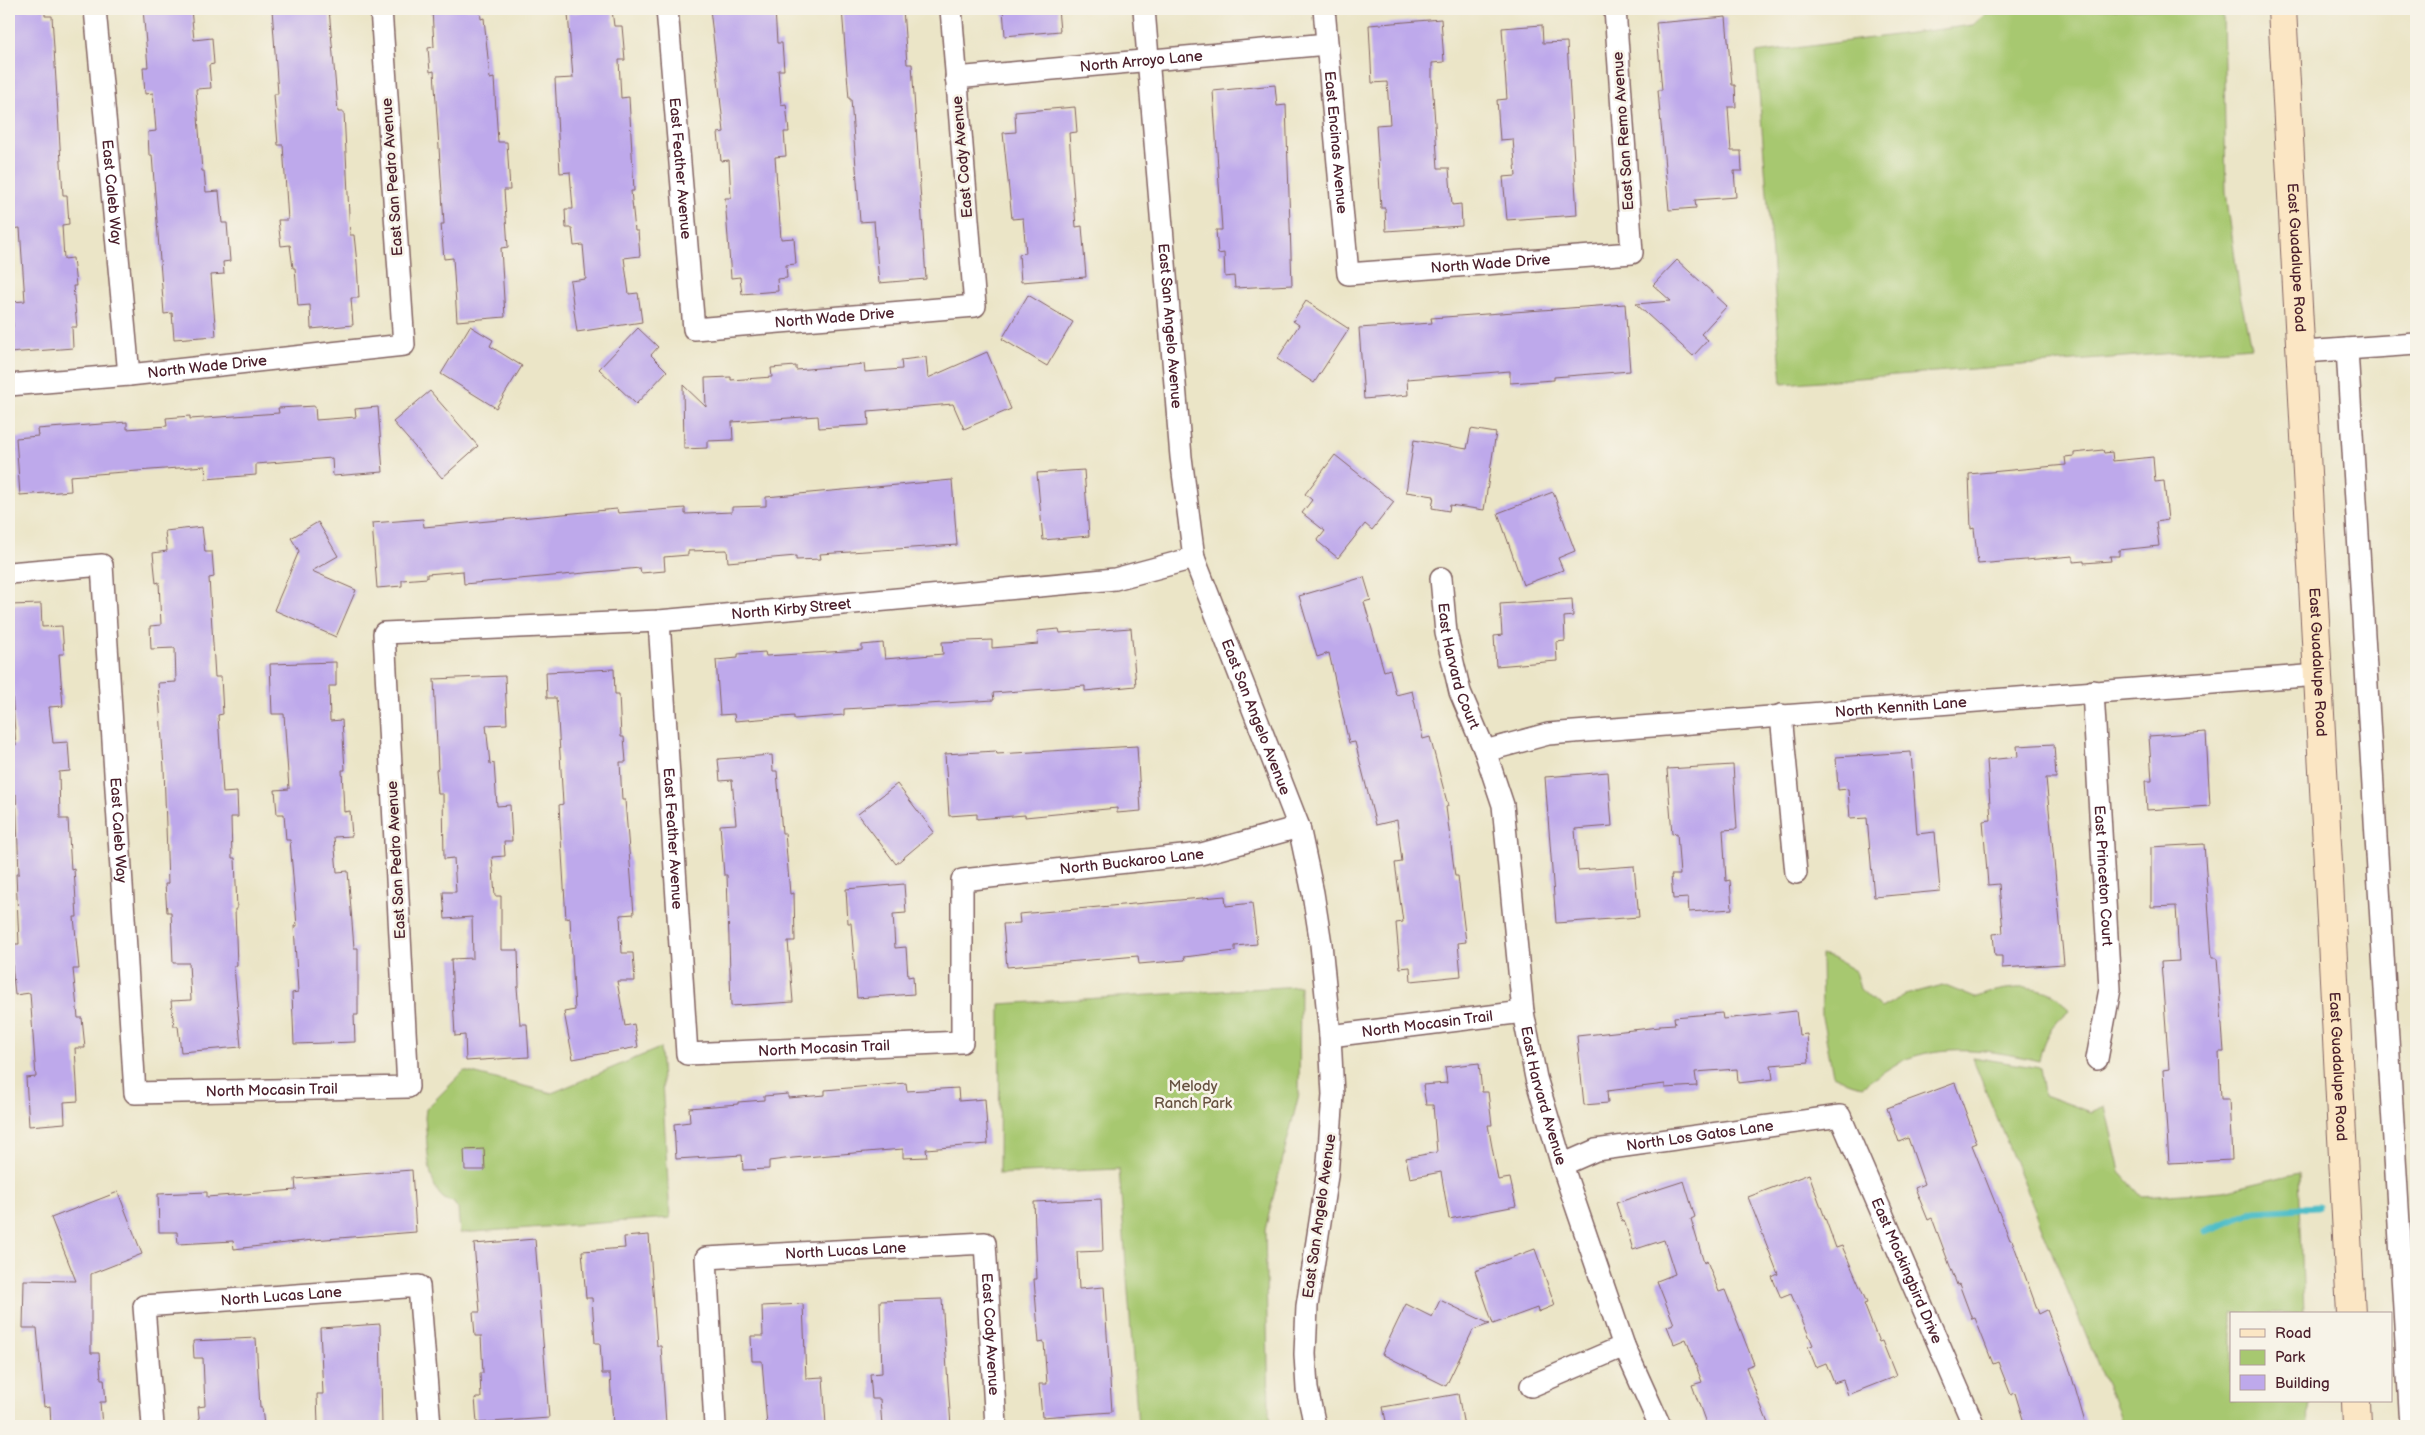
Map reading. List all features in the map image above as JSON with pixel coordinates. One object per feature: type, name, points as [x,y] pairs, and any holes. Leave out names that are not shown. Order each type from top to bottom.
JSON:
[{"type":"main road","name":"East Guadalupe Road","points":[[2282,9],[2304,352],[2318,675],[2351,1312]]},
{"type":"main road","points":[[2356,1402],[2357,1426]]},
{"type":"street","name":"East Caleb Way","points":[[95,9],[129,375]]},
{"type":"street","name":"East San Pedro Avenue","points":[[381,9],[404,345]]},
{"type":"street","name":"East Feather Avenue","points":[[666,9],[694,329]]},
{"type":"street","name":"East Cody Avenue","points":[[951,9],[975,306]]},
{"type":"street","name":"East San Angelo Avenue","points":[[1144,9],[1180,457],[1194,558],[1299,827],[1313,893],[1330,1036],[1333,1095],[1331,1138],[1307,1306],[1305,1354],[1307,1389],[1315,1426]]},
{"type":"street","name":"East Encinas Avenue","points":[[1324,9],[1348,274]]},
{"type":"street","name":"East San Remo Avenue","points":[[1615,9],[1632,253]]},
{"type":"street","name":"North Arroyo Lane","points":[[956,78],[1327,44]]},
{"type":"street","name":"North Wade Drive","points":[[1348,274],[1632,253]]},
{"type":"street","name":"North Wade Drive","points":[[694,329],[975,306]]},
{"type":"street","points":[[2304,352],[2416,344]]},
{"type":"street","name":"North Wade Drive","points":[[9,384],[129,375],[404,345]]},
{"type":"street","points":[[2347,349],[2411,1426]]},
{"type":"street","name":"North Kirby Street","points":[[384,633],[659,621],[1115,579],[1194,558]]},
{"type":"street","name":"East Caleb Way","points":[[9,573],[102,565],[135,1093]]},
{"type":"street","name":"East Harvard Court","points":[[1442,578],[1446,633],[1460,692],[1485,752]]},
{"type":"street","name":"East Feather Avenue","points":[[659,621],[687,1054]]},
{"type":"street","name":"East San Pedro Avenue","points":[[384,633],[408,1087]]},
{"type":"street","name":"North Kennith Lane","points":[[1485,752],[1548,734],[2318,675]]},
{"type":"street","name":"East Princeton Court","points":[[2093,691],[2110,989],[2097,1059]]},
{"type":"street","points":[[1781,715],[1796,873]]},
{"type":"street","name":"East Harvard Avenue","points":[[1485,752],[1503,805],[1523,1012],[1536,1078],[1562,1165],[1624,1346],[1660,1426]]},
{"type":"street","name":"North Buckaroo Lane","points":[[962,1042],[962,880],[1201,854],[1299,827]]},
{"type":"street","name":"North Mocasin Trail","points":[[1330,1036],[1523,1012]]},
{"type":"street","name":"North Mocasin Trail","points":[[687,1054],[962,1042]]},
{"type":"street","name":"North Mocasin Trail","points":[[135,1093],[408,1087]]},
{"type":"street","name":"North Los Gatos Lane","points":[[1562,1165],[1596,1150],[1840,1116]]},
{"type":"street","name":"East Mockingbird Drive","points":[[1840,1116],[1974,1426]]},
{"type":"street","name":"East Cody Avenue","points":[[985,1242],[996,1426]]},
{"type":"street","name":"North Lucas Lane","points":[[715,1426],[706,1258],[985,1242]]},
{"type":"street","name":"North Lucas Lane","points":[[153,1426],[144,1306],[418,1286],[430,1426]]},
{"type":"street","points":[[1531,1386],[1624,1346]]},
{"type":"green space","points":[[1991,9],[2223,9],[2226,192],[2240,295],[2251,347],[1782,384],[1756,53],[1973,25]]},
{"type":"green space","points":[[1821,955],[1833,958],[1855,971],[1860,989],[1881,1008],[1905,995],[1943,985],[1975,998],[2005,989],[2038,989],[2056,996],[2069,1011],[2049,1033],[2039,1061],[1974,1050],[1925,1053],[1891,1067],[1862,1086],[1847,1082],[1833,1075],[1822,1017]]},
{"type":"green space","name":"Melody Ranch Park","points":[[1300,986],[1299,1094],[1265,1230],[1269,1412],[1272,1426],[1138,1426],[1119,1169],[999,1174],[1000,1004]]},
{"type":"green space","points":[[660,1048],[670,1218],[460,1233],[458,1209],[453,1202],[444,1198],[437,1191],[433,1180],[428,1154],[425,1118],[426,1109],[464,1071],[552,1093]]},
{"type":"green space","points":[[1972,1057],[2040,1068],[2044,1095],[2091,1112],[2105,1106],[2120,1172],[2142,1197],[2224,1191],[2299,1173],[2304,1312],[2230,1312],[2230,1402],[2308,1402],[2309,1426],[2123,1426]]},
{"type":"building","points":[[9,9],[45,9],[45,16],[52,16],[63,195],[67,195],[69,224],[62,225],[64,259],[73,258],[76,286],[73,286],[77,327],[72,327],[73,348],[9,353],[9,327],[13,327],[11,302],[25,301],[20,228],[9,229]]},
{"type":"building","points":[[143,9],[191,9],[194,40],[212,38],[214,64],[209,65],[211,88],[196,89],[202,171],[204,171],[206,192],[219,191],[222,223],[227,223],[230,261],[223,262],[224,274],[211,275],[216,336],[174,339],[172,313],[164,314],[152,155],[149,155],[148,132],[156,131],[153,93],[145,94],[143,67],[148,67]]},
{"type":"building","points":[[272,9],[329,9],[338,112],[344,112],[350,235],[354,235],[357,263],[359,298],[351,298],[353,325],[311,329],[310,305],[298,306],[295,268],[293,268],[290,245],[281,246],[278,220],[288,220],[283,145],[278,145],[274,94],[278,94]]},
{"type":"building","points":[[432,9],[480,9],[481,19],[484,18],[490,79],[494,78],[498,142],[507,142],[510,190],[504,190],[508,247],[501,248],[505,317],[457,321],[453,258],[444,259],[441,224],[444,224],[434,71],[430,72],[428,48],[434,47]]},
{"type":"building","points":[[710,9],[775,9],[777,43],[782,43],[784,70],[778,70],[781,105],[786,104],[789,132],[784,132],[786,156],[775,157],[781,239],[794,238],[796,264],[786,265],[787,278],[777,279],[778,291],[742,294],[740,277],[731,278],[725,198],[731,198],[729,160],[721,161],[718,133],[724,132]]},
{"type":"building","points":[[842,9],[903,9],[907,64],[912,64],[926,279],[879,283],[874,221],[860,222]]},
{"type":"building","points":[[1003,9],[1058,9],[1060,31],[1005,36]]},
{"type":"building","points":[[612,10],[614,26],[622,26],[625,60],[619,60],[621,98],[629,97],[634,191],[631,191],[635,231],[638,231],[640,256],[624,258],[629,294],[638,293],[642,322],[577,332],[570,281],[586,279],[583,245],[574,246],[572,228],[566,228],[565,209],[573,209],[570,172],[560,173],[555,79],[573,78],[568,13]]},
{"type":"building","points":[[1726,17],[1732,85],[1735,85],[1736,107],[1728,107],[1731,151],[1741,151],[1742,171],[1734,171],[1736,197],[1695,200],[1696,208],[1669,210],[1658,90],[1662,90],[1656,23]]},
{"type":"building","points":[[1441,19],[1444,62],[1432,63],[1438,168],[1449,168],[1452,205],[1461,204],[1462,226],[1386,231],[1385,208],[1381,208],[1376,125],[1390,124],[1387,82],[1372,83],[1369,25]]},
{"type":"building","points":[[1542,25],[1543,43],[1567,42],[1577,215],[1507,220],[1503,177],[1516,176],[1513,139],[1500,140],[1497,100],[1507,99],[1502,28]]},
{"type":"building","points":[[1275,85],[1277,106],[1286,105],[1292,285],[1235,288],[1234,276],[1225,277],[1224,253],[1218,254],[1216,230],[1222,230],[1213,91]]},
{"type":"building","points":[[1075,107],[1077,132],[1069,133],[1076,227],[1082,226],[1086,277],[1021,282],[1019,254],[1026,253],[1023,218],[1012,219],[1003,133],[1016,132],[1015,112]]},
{"type":"building","points":[[1677,260],[1727,306],[1701,334],[1708,340],[1693,356],[1636,304],[1671,301],[1653,285]]},
{"type":"building","points":[[1028,295],[1073,322],[1047,366],[1002,339]]},
{"type":"building","points":[[1306,301],[1349,329],[1314,383],[1277,359],[1299,325],[1293,321]]},
{"type":"building","points":[[1625,304],[1630,371],[1554,377],[1554,380],[1510,383],[1510,371],[1407,379],[1408,395],[1364,399],[1359,328],[1432,323],[1431,318]]},
{"type":"building","points":[[470,326],[493,340],[490,346],[522,366],[496,408],[441,374]]},
{"type":"building","points":[[638,328],[658,347],[651,355],[667,371],[636,404],[599,369]]},
{"type":"building","points":[[987,352],[1011,409],[964,429],[953,404],[868,411],[869,425],[819,428],[818,416],[732,422],[733,440],[707,441],[707,448],[684,449],[683,385],[706,407],[705,378],[731,377],[731,380],[772,377],[771,368],[796,366],[796,370],[864,364],[865,372],[902,369],[901,360],[926,357],[928,378]]},
{"type":"building","points":[[430,391],[478,446],[442,478],[393,422]]},
{"type":"building","points":[[315,406],[316,420],[356,417],[355,409],[378,407],[383,472],[333,476],[332,458],[256,464],[256,475],[206,479],[205,466],[70,476],[71,491],[20,495],[16,438],[38,436],[37,429],[127,422],[127,429],[167,426],[166,418],[190,416],[190,419],[279,413],[278,408]]},
{"type":"building","points":[[1471,429],[1496,433],[1484,510],[1450,505],[1449,511],[1432,508],[1434,496],[1406,492],[1414,440],[1467,449]]},
{"type":"building","points":[[2103,450],[2104,453],[2112,452],[2113,461],[2153,457],[2155,482],[2164,481],[2168,520],[2156,522],[2159,546],[2119,550],[2119,556],[2110,556],[2111,561],[2073,562],[2073,556],[1978,564],[1974,528],[1971,529],[1969,474],[2066,465],[2065,457],[2074,456],[2074,453]]},
{"type":"building","points":[[1335,455],[1394,502],[1372,530],[1365,524],[1338,558],[1317,541],[1325,531],[1302,513],[1312,500],[1305,494]]},
{"type":"building","points":[[1084,470],[1089,536],[1043,540],[1037,473]]},
{"type":"building","points":[[952,480],[957,545],[820,554],[821,559],[796,560],[796,556],[728,562],[727,550],[688,551],[688,555],[664,557],[665,571],[641,573],[640,568],[464,584],[463,571],[427,574],[427,578],[402,580],[402,586],[377,588],[372,523],[423,519],[424,527],[617,509],[618,513],[685,508],[685,514],[732,512],[732,507],[766,506],[766,497]]},
{"type":"building","points":[[1553,492],[1575,551],[1558,558],[1563,570],[1523,585],[1498,513]]},
{"type":"building","points":[[318,522],[338,556],[312,571],[356,590],[336,637],[274,610],[299,551],[291,538]]},
{"type":"building","points":[[202,527],[205,552],[212,552],[214,577],[209,578],[215,677],[221,677],[223,714],[218,715],[223,793],[237,792],[238,817],[231,817],[232,858],[235,858],[237,909],[235,909],[237,966],[234,966],[241,1047],[181,1052],[178,1026],[174,1026],[171,1001],[191,1000],[189,963],[173,963],[171,912],[167,912],[165,884],[168,884],[164,768],[158,683],[176,682],[175,648],[151,649],[150,626],[161,625],[159,582],[156,583],[153,553],[167,551],[165,531]]},
{"type":"building","points":[[1364,577],[1371,600],[1364,602],[1384,671],[1390,669],[1396,695],[1412,691],[1423,739],[1430,737],[1448,806],[1446,807],[1455,876],[1458,876],[1466,942],[1458,943],[1461,976],[1411,981],[1410,967],[1400,968],[1396,923],[1403,922],[1395,863],[1402,862],[1397,820],[1376,825],[1355,742],[1349,743],[1329,653],[1317,657],[1299,596]]},
{"type":"building","points":[[1572,599],[1573,616],[1564,617],[1565,641],[1556,642],[1557,661],[1496,666],[1494,636],[1502,635],[1500,604]]},
{"type":"building","points":[[41,604],[42,627],[62,626],[64,654],[59,654],[63,706],[49,707],[53,743],[68,742],[70,771],[59,772],[60,819],[68,819],[71,870],[74,869],[77,917],[74,917],[79,969],[73,969],[78,1018],[82,1018],[85,1048],[75,1048],[78,1101],[64,1102],[65,1123],[29,1126],[26,1078],[36,1077],[30,993],[15,995],[10,944],[19,944],[16,874],[19,874],[16,794],[9,795],[9,745],[16,745],[9,656],[9,605]]},
{"type":"building","points":[[1131,628],[1136,686],[1085,691],[1085,686],[993,693],[994,700],[844,709],[844,715],[794,719],[794,716],[735,721],[734,714],[720,715],[716,660],[738,658],[738,654],[765,652],[766,656],[862,650],[862,645],[883,643],[885,659],[943,654],[942,642],[992,640],[992,648],[1038,644],[1037,631],[1059,629],[1060,633]]},
{"type":"building","points":[[336,662],[336,686],[329,686],[330,721],[342,720],[345,770],[342,770],[344,812],[350,811],[352,836],[334,837],[337,872],[348,871],[354,948],[358,948],[358,1015],[354,1015],[355,1042],[294,1044],[292,993],[298,992],[294,926],[297,926],[290,840],[286,840],[284,814],[277,814],[275,790],[289,789],[284,714],[272,714],[270,664]]},
{"type":"building","points":[[614,669],[615,694],[619,694],[621,737],[624,737],[626,762],[620,762],[622,800],[625,800],[634,914],[620,915],[622,953],[633,953],[635,981],[617,981],[625,1026],[634,1024],[638,1047],[573,1059],[564,1012],[575,1010],[570,918],[566,919],[559,805],[563,804],[558,720],[556,698],[547,698],[546,672]]},
{"type":"building","points":[[505,676],[507,724],[486,725],[490,764],[494,763],[497,806],[510,805],[512,841],[504,841],[505,856],[492,857],[495,896],[501,896],[501,950],[518,950],[519,987],[517,987],[520,1024],[527,1024],[529,1057],[466,1061],[465,1035],[455,1036],[451,959],[473,958],[472,917],[445,919],[443,892],[456,892],[454,858],[444,859],[443,794],[438,794],[436,770],[438,769],[434,679]]},
{"type":"building","points":[[2206,732],[2210,806],[2147,810],[2145,781],[2152,781],[2149,736]]},
{"type":"building","points":[[2054,744],[2056,778],[2046,778],[2064,964],[2002,968],[2002,956],[1995,956],[1993,934],[2003,933],[1999,884],[1988,885],[1983,821],[1991,820],[1987,760],[2018,757],[2017,746]]},
{"type":"building","points":[[1137,746],[1141,811],[1117,813],[1117,808],[1025,817],[1025,815],[977,819],[977,814],[949,816],[945,754],[996,751],[997,754]]},
{"type":"building","points":[[1911,752],[1917,834],[1935,832],[1940,891],[1874,897],[1867,818],[1850,819],[1848,789],[1838,790],[1836,757]]},
{"type":"building","points":[[772,755],[773,771],[777,771],[782,833],[785,833],[790,894],[794,893],[795,941],[788,941],[793,1002],[731,1006],[727,875],[724,875],[720,825],[736,824],[732,780],[720,781],[718,759]]},
{"type":"building","points":[[1733,765],[1737,829],[1723,830],[1726,881],[1730,880],[1732,909],[1689,912],[1688,898],[1673,899],[1671,875],[1680,875],[1677,833],[1672,834],[1667,769]]},
{"type":"building","points":[[1608,772],[1612,826],[1575,829],[1578,870],[1634,866],[1639,917],[1556,923],[1545,777]]},
{"type":"building","points":[[897,784],[934,832],[896,864],[858,814]]},
{"type":"building","points":[[2204,844],[2212,958],[2217,958],[2224,1052],[2219,1052],[2221,1099],[2229,1099],[2232,1160],[2169,1163],[2163,1070],[2169,1069],[2161,962],[2179,961],[2176,906],[2151,907],[2151,847]]},
{"type":"building","points":[[904,884],[906,913],[893,914],[895,948],[906,947],[908,977],[913,976],[914,994],[857,998],[851,923],[848,923],[846,889]]},
{"type":"building","points":[[1225,896],[1226,906],[1252,903],[1257,944],[1235,946],[1235,951],[1184,957],[1185,960],[1139,964],[1138,956],[1007,967],[1003,924],[1020,923],[1019,914]]},
{"type":"building","points":[[1796,1011],[1799,1035],[1807,1034],[1809,1062],[1771,1065],[1773,1079],[1738,1083],[1737,1069],[1695,1072],[1697,1086],[1665,1088],[1665,1084],[1607,1091],[1608,1103],[1584,1105],[1577,1036],[1660,1027],[1660,1025],[1675,1024],[1674,1017],[1722,1013],[1723,1019]]},
{"type":"building","points":[[1479,1063],[1482,1092],[1488,1092],[1492,1125],[1488,1125],[1498,1180],[1510,1178],[1516,1206],[1449,1219],[1441,1172],[1410,1178],[1406,1158],[1437,1152],[1433,1105],[1426,1105],[1423,1085],[1447,1083],[1445,1067]]},
{"type":"building","points":[[906,1083],[907,1091],[958,1088],[959,1101],[985,1099],[988,1144],[926,1149],[927,1157],[903,1158],[903,1149],[793,1158],[769,1161],[769,1169],[743,1170],[742,1155],[676,1159],[674,1124],[690,1122],[689,1108],[764,1100],[764,1096],[788,1094],[788,1098],[825,1095],[825,1090]]},
{"type":"building","points":[[1955,1083],[1977,1143],[1972,1145],[2010,1240],[2012,1240],[2039,1314],[2047,1310],[2069,1367],[2086,1426],[2025,1426],[2015,1393],[2011,1395],[1998,1362],[1993,1364],[1975,1318],[1972,1319],[1959,1284],[1957,1285],[1932,1218],[1928,1220],[1915,1188],[1924,1184],[1908,1138],[1899,1142],[1887,1108]]},
{"type":"building","points":[[484,1149],[485,1170],[465,1170],[464,1150]]},
{"type":"building","points":[[412,1170],[416,1232],[313,1240],[234,1249],[233,1241],[178,1244],[177,1232],[159,1232],[158,1194],[207,1192],[207,1197],[296,1190],[295,1179]]},
{"type":"building","points":[[1809,1174],[1836,1248],[1842,1246],[1867,1303],[1864,1304],[1879,1342],[1882,1341],[1896,1376],[1848,1395],[1843,1380],[1834,1383],[1826,1363],[1816,1367],[1808,1347],[1813,1345],[1791,1294],[1781,1298],[1772,1277],[1778,1274],[1748,1197]]},
{"type":"building","points":[[1684,1181],[1695,1217],[1691,1219],[1704,1263],[1707,1261],[1719,1292],[1725,1290],[1754,1364],[1746,1367],[1769,1426],[1707,1426],[1692,1385],[1702,1382],[1686,1339],[1674,1344],[1667,1326],[1674,1324],[1657,1281],[1675,1274],[1664,1240],[1633,1250],[1624,1220],[1622,1221],[1616,1203]]},
{"type":"building","points":[[118,1192],[142,1254],[91,1274],[91,1353],[99,1353],[101,1379],[104,1379],[106,1402],[100,1402],[102,1426],[51,1426],[50,1406],[44,1407],[37,1328],[23,1328],[24,1280],[76,1281],[51,1218]]},
{"type":"building","points":[[1101,1199],[1103,1251],[1077,1252],[1079,1289],[1104,1287],[1112,1412],[1042,1417],[1039,1384],[1047,1384],[1044,1342],[1039,1343],[1034,1279],[1037,1279],[1034,1202]]},
{"type":"building","points":[[649,1235],[657,1346],[661,1346],[666,1424],[655,1424],[655,1426],[613,1426],[610,1374],[602,1374],[600,1343],[595,1343],[592,1298],[586,1298],[582,1251],[625,1248],[624,1237]]},
{"type":"building","points":[[535,1239],[549,1418],[477,1423],[475,1398],[481,1398],[480,1373],[483,1373],[481,1336],[475,1336],[473,1312],[480,1312],[474,1244]]},
{"type":"building","points":[[1535,1249],[1555,1305],[1538,1312],[1537,1308],[1493,1324],[1475,1271]]},
{"type":"building","points":[[942,1299],[951,1426],[882,1426],[880,1399],[872,1399],[870,1374],[882,1373],[880,1301]]},
{"type":"building","points":[[1440,1300],[1490,1324],[1473,1330],[1446,1386],[1382,1354],[1406,1304],[1432,1317]]},
{"type":"building","points":[[803,1304],[806,1378],[823,1377],[826,1426],[767,1426],[762,1361],[752,1361],[751,1336],[763,1336],[762,1306]]},
{"type":"building","points":[[380,1324],[382,1426],[318,1426],[317,1394],[323,1394],[320,1328]]},
{"type":"building","points":[[256,1338],[260,1408],[262,1408],[264,1426],[200,1426],[198,1407],[205,1406],[203,1358],[194,1358],[193,1341]]},
{"type":"building","points":[[1458,1394],[1464,1426],[1387,1426],[1383,1407]]},
{"type":"waterway","points":[[2206,1231],[2255,1211],[2317,1207]]}]
